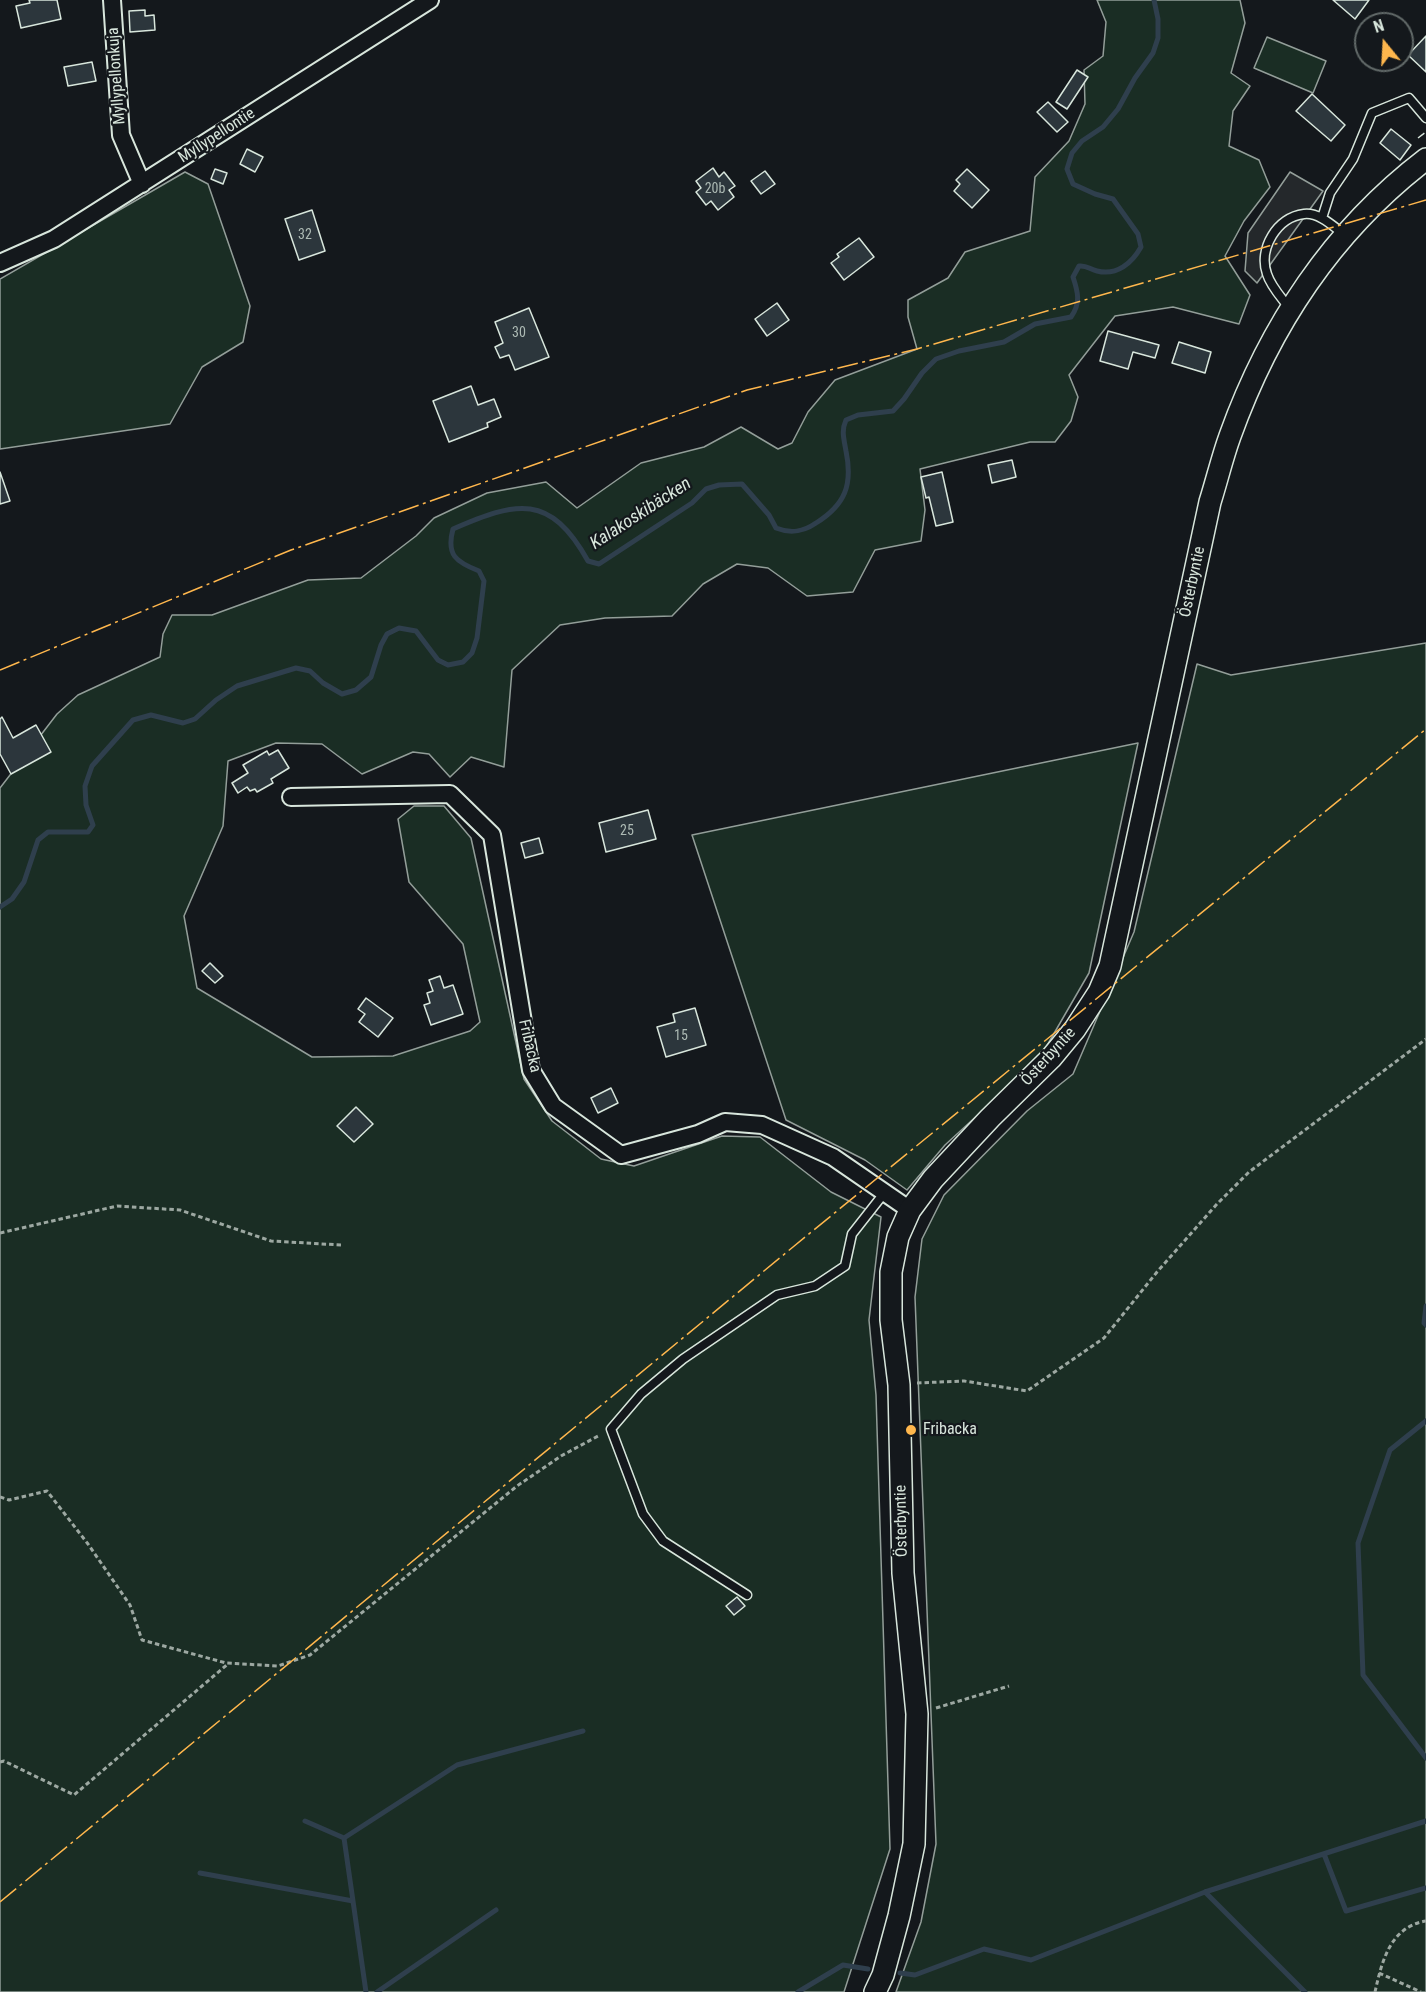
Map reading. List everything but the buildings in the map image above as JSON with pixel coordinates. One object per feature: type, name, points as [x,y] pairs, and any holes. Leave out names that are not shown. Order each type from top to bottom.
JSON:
[{"type":"street","name":"Myllypellonkuja","points":[[112,0],[121,135],[142,184]]},
{"type":"street","name":"Myllypellontie","points":[[0,263],[54,240],[430,0]]},
{"type":"street","name":"Österbyntie","points":[[875,1992],[883,1975],[899,1916],[914,1844],[917,1714],[903,1573],[899,1385],[891,1320],[891,1272],[898,1237],[910,1210],[933,1179],[1051,1058],[1075,1029],[1100,992],[1110,966],[1210,502],[1230,436],[1257,372],[1290,309],[1316,270],[1345,235],[1386,193],[1426,159]]},
{"type":"street","name":"Fribacka","points":[[291,797],[450,794],[492,835],[531,1070],[553,1106],[621,1155],[698,1134],[725,1122],[762,1125],[833,1157],[910,1210]]},
{"type":"lane","points":[[1322,218],[1330,193],[1353,159],[1372,113],[1409,98],[1426,118]]},
{"type":"lane","points":[[1290,309],[1267,274],[1264,261],[1267,241],[1289,219],[1305,214],[1322,218],[1345,235]]},
{"type":"lane","points":[[747,1595],[663,1541],[643,1514],[611,1429],[641,1395],[683,1359],[777,1295],[815,1286],[846,1266],[852,1234],[885,1192]]},
{"type":"path","points":[[899,1385],[964,1381],[1027,1391],[1104,1338],[1157,1272],[1217,1204],[1249,1172],[1426,1039]]},
{"type":"path","points":[[0,1233],[117,1206],[180,1210],[271,1240],[341,1245]]},
{"type":"path","points":[[0,1497],[9,1500],[46,1491],[88,1544],[130,1605],[142,1640],[229,1663],[278,1666],[310,1655],[517,1486],[561,1456],[611,1429]]},
{"type":"path","points":[[0,1762],[4,1761],[74,1795],[229,1663]]},
{"type":"path","points":[[917,1714],[1009,1686]]},
{"type":"path","points":[[1375,1992],[1379,1972],[1394,1938],[1405,1927],[1426,1921]]},
{"type":"path","points":[[1379,1972],[1421,1992]]},
{"type":"green space","points":[[1097,0],[1240,0],[1245,23],[1231,73],[1250,86],[1233,111],[1229,146],[1259,160],[1270,187],[1244,221],[1225,256],[1250,295],[1239,324],[1173,307],[1115,316],[1069,375],[1078,397],[1071,421],[1055,442],[1030,442],[920,469],[925,510],[921,541],[875,550],[853,592],[807,596],[768,568],[737,564],[703,584],[672,616],[605,618],[560,625],[512,670],[504,767],[471,757],[450,777],[429,754],[413,752],[362,774],[322,744],[276,743],[228,761],[223,826],[184,916],[197,988],[312,1057],[393,1056],[470,1031],[480,1022],[463,944],[409,882],[398,819],[414,806],[444,806],[471,838],[524,1079],[552,1121],[601,1159],[634,1166],[722,1136],[760,1137],[831,1192],[881,1217],[869,1320],[876,1395],[890,1849],[844,1992],[0,1992],[0,788],[57,714],[78,695],[160,657],[163,634],[172,615],[212,615],[308,580],[361,578],[416,536],[434,518],[487,493],[546,482],[577,508],[641,463],[704,447],[741,427],[778,449],[792,443],[808,412],[835,380],[917,349],[908,317],[908,300],[948,278],[965,252],[1030,231],[1035,177],[1069,141],[1085,104],[1084,70],[1103,56],[1106,22]]},
{"type":"green space","points":[[1267,37],[1326,61],[1313,93],[1254,68]]},
{"type":"green space","points":[[185,172],[208,184],[250,306],[243,342],[202,367],[170,424],[0,449],[0,279]]},
{"type":"green space","points":[[1426,643],[1426,1992],[896,1992],[921,1922],[936,1844],[915,1297],[922,1239],[944,1195],[1027,1111],[1073,1074],[1134,932],[1197,664],[1231,675]]},
{"type":"green space","points":[[1138,743],[1089,973],[1045,1049],[1005,1090],[945,1145],[907,1190],[865,1160],[786,1120],[692,835]]},
{"type":"shaded area","points":[[1290,172],[1323,191],[1257,283],[1245,271],[1248,233]]},
{"type":"waterway","name":"Kalakoskibäcken","points":[[0,907],[12,899],[24,882],[38,840],[48,832],[88,832],[93,825],[86,805],[85,786],[92,766],[133,720],[151,715],[183,723],[195,719],[216,700],[237,686],[296,668],[310,671],[323,683],[342,694],[356,690],[371,677],[387,634],[399,628],[416,631],[438,660],[448,665],[463,662],[472,653],[477,638],[484,581],[479,571],[459,561],[452,551],[453,529],[496,513],[514,509],[530,509],[545,514],[560,523],[588,561],[599,564],[692,503],[706,489],[719,485],[742,484],[769,515],[776,528],[781,530],[802,530],[826,516],[840,501],[847,484],[848,463],[843,431],[846,420],[858,415],[893,411],[922,373],[936,359],[959,351],[1004,342],[1035,324],[1071,317],[1078,297],[1073,277],[1079,266],[1111,272],[1128,263],[1141,247],[1138,234],[1113,199],[1073,184],[1067,169],[1072,153],[1082,141],[1103,127],[1118,109],[1135,78],[1153,53],[1158,38],[1158,19],[1154,0]]},
{"type":"waterway","points":[[1426,1306],[1424,1323],[1426,1325]]},
{"type":"waterway","points":[[1426,1421],[1390,1450],[1358,1543],[1363,1675],[1426,1758]]},
{"type":"waterway","points":[[366,1992],[344,1838],[457,1765],[583,1731]]},
{"type":"waterway","points":[[305,1821],[344,1838]]},
{"type":"waterway","points":[[900,1973],[915,1975],[984,1949],[1031,1960],[1205,1892],[1426,1821]]},
{"type":"waterway","points":[[1324,1854],[1346,1911],[1426,1888]]},
{"type":"waterway","points":[[200,1873],[353,1901]]},
{"type":"waterway","points":[[1205,1892],[1305,1992]]},
{"type":"waterway","points":[[377,1992],[496,1910]]},
{"type":"waterway","points":[[798,1992],[843,1965],[868,1969]]},
{"type":"fence","points":[[1418,138],[1426,132]]},
{"type":"power","points":[[0,670],[291,550],[747,390],[917,349],[1426,200]]},
{"type":"power","points":[[0,1902],[793,1247],[1426,729]]},
{"type":"place","name":"Fribacka","points":[[911,1430]]}]
